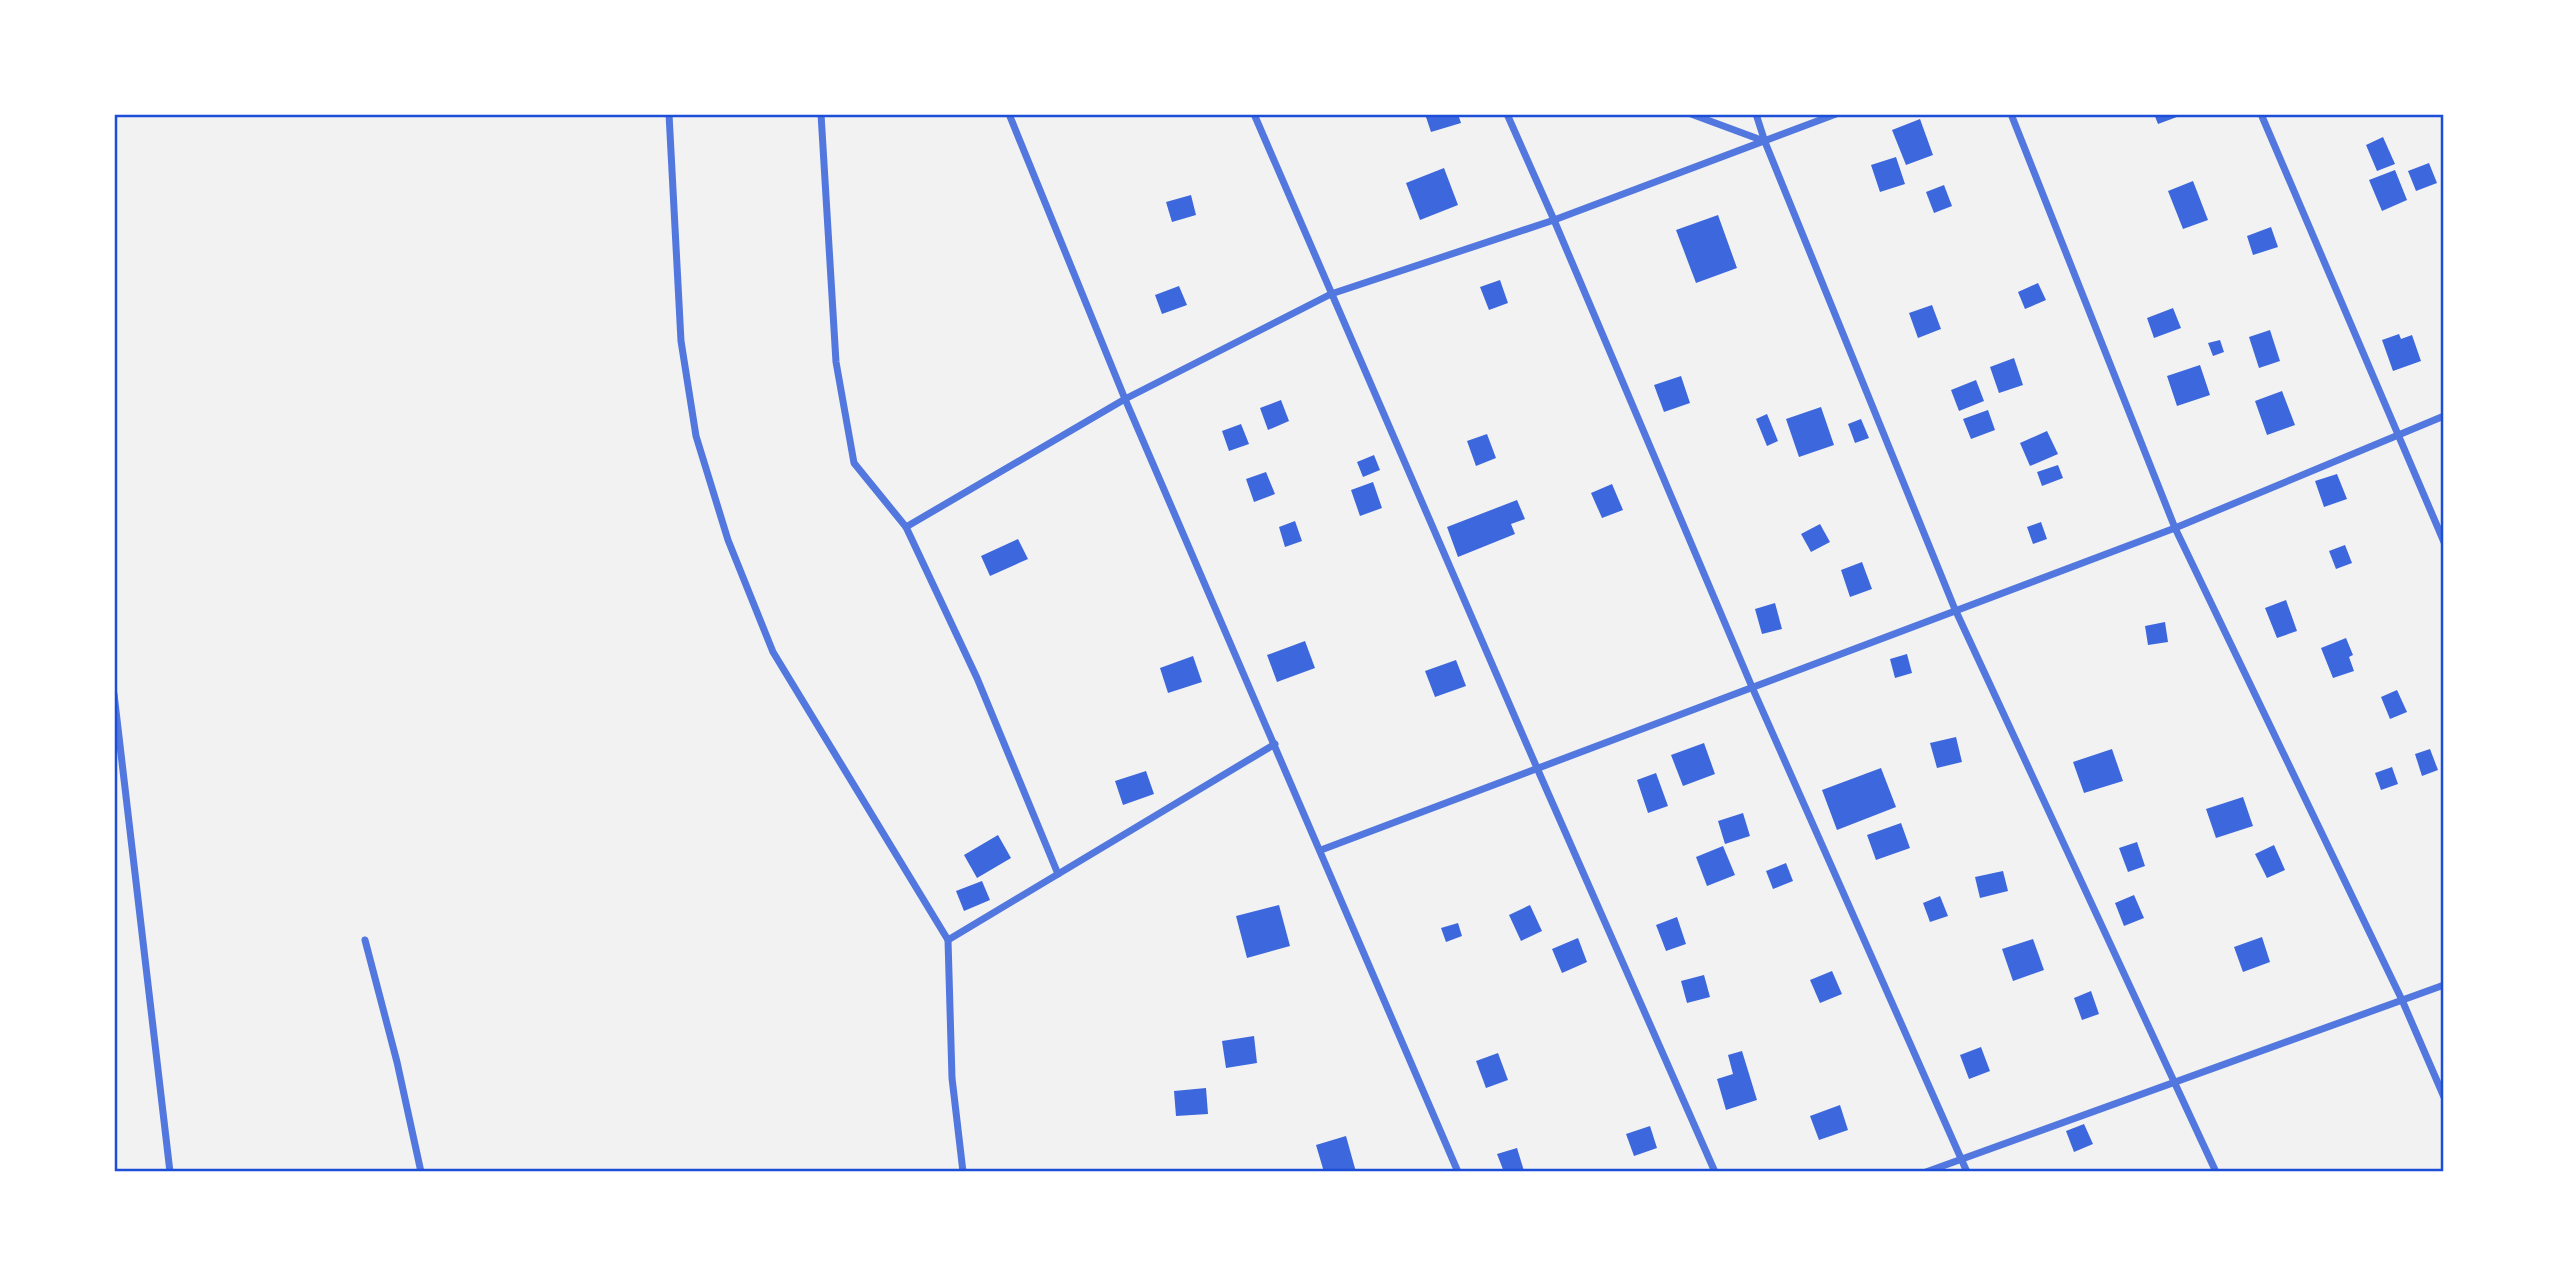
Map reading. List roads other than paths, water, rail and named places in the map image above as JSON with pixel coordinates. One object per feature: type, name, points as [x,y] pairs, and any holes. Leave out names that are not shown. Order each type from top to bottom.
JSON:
[{"type":"street","points":[[669,114],[681,341],[696,436],[728,540],[773,652],[948,940],[952,1078],[963,1172]]},
{"type":"street","points":[[821,114],[836,362],[854,463],[906,527],[977,678],[1058,874]]},
{"type":"street","points":[[1009,114],[1125,399],[1458,1172]]},
{"type":"street","points":[[1254,114],[1715,1172]]},
{"type":"street","points":[[1507,114],[1752,687],[1967,1172]]},
{"type":"street","points":[[1691,114],[1765,142]]},
{"type":"street","points":[[1756,114],[1765,142],[1956,611],[2216,1172]]},
{"type":"street","points":[[906,527],[1125,399],[1331,294],[1554,220],[1836,114]]},
{"type":"street","points":[[2011,114],[2175,528],[2402,1000],[2444,1097]]},
{"type":"street","points":[[2260,114],[2444,542]]},
{"type":"street","points":[[1321,850],[2175,528],[2444,416]]},
{"type":"street","points":[[114,694],[170,1172]]},
{"type":"street","points":[[948,940],[1275,744]]},
{"type":"street","points":[[365,940],[397,1062],[421,1172]]},
{"type":"street","points":[[1926,1172],[2444,985]]}]
